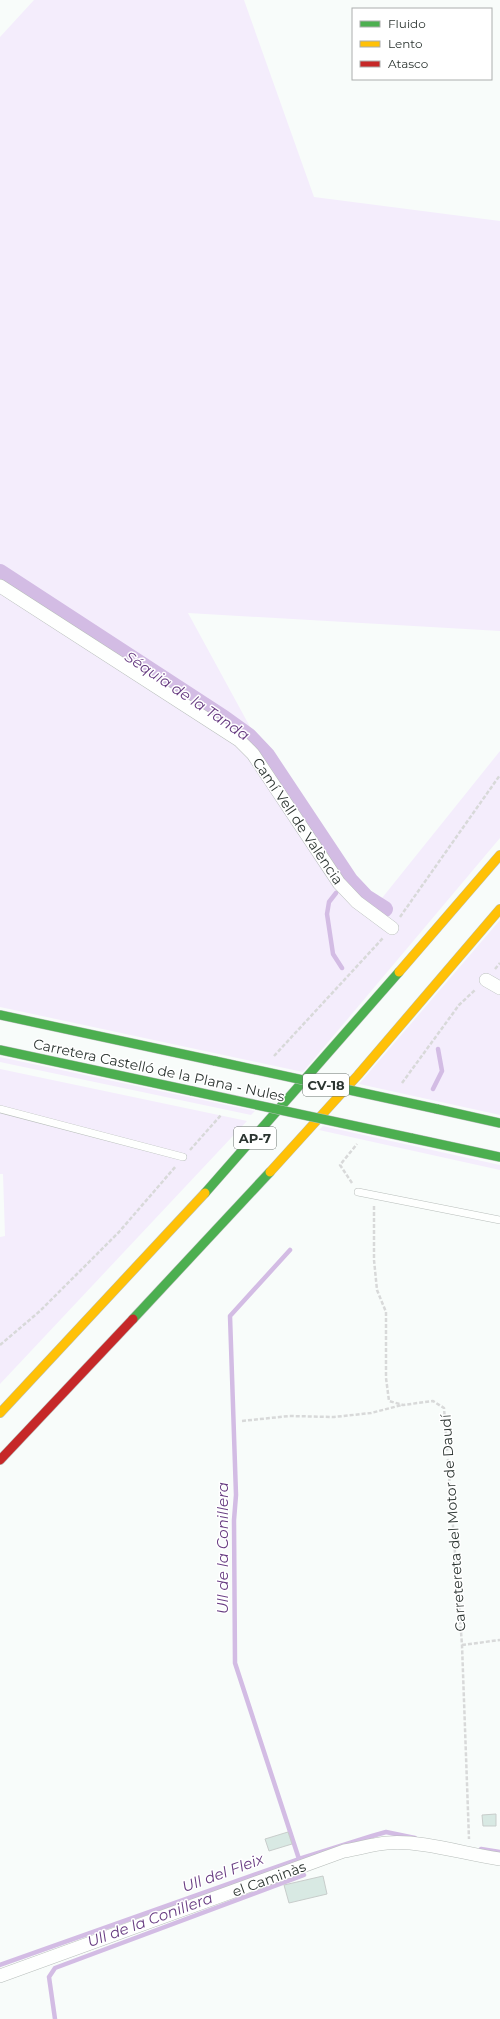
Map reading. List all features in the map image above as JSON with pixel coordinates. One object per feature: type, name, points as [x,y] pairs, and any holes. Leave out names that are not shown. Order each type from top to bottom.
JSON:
[{"type":"main road","name":"AP-7","points":[[0,1413],[190,1210],[331,1052],[500,855]]},
{"type":"main road","name":"AP-7","points":[[0,1460],[210,1237],[358,1075],[500,909]]},
{"type":"main road","name":"Carretera Castelló de la Plana - Nules","points":[[0,1015],[500,1122]]},
{"type":"main road","name":"Carretera Castelló de la Plana - Nules","points":[[0,1050],[500,1157]]},
{"type":"street","name":"Camí Vell de València","points":[[0,586],[239,740],[253,754],[339,883],[357,902],[392,928]]},
{"type":"street","points":[[486,980],[500,988]]},
{"type":"street","name":"el Caminàs","points":[[0,1976],[344,1851],[387,1843],[425,1845],[470,1855],[500,1859]]},
{"type":"lane","points":[[0,1109],[183,1157]]},
{"type":"lane","points":[[358,1192],[500,1220]]},
{"type":"path","points":[[374,1196],[374,1260],[377,1290],[386,1312],[386,1378],[389,1401],[403,1405]]},
{"type":"path","name":"Carretereta del Motor de Daudí","points":[[403,1405],[433,1401],[444,1408],[462,1645],[470,1855]]},
{"type":"path","points":[[242,1421],[290,1416],[334,1417],[371,1413],[403,1405]]},
{"type":"path","points":[[462,1645],[500,1640]]},
{"type":"shaded area","points":[[34,0],[244,0],[314,197],[500,221],[500,631],[188,613],[255,736],[254,753],[339,883],[370,913],[500,751],[500,838],[303,1072],[0,1007],[0,37]]},
{"type":"shaded area","points":[[500,920],[500,1115],[359,1084]]},
{"type":"shaded area","points":[[0,1057],[255,1111],[251,1115],[0,1062]]},
{"type":"shaded area","points":[[0,1069],[247,1121],[0,1384],[0,1237],[5,1236],[3,1174],[0,1174]]},
{"type":"shaded area","points":[[323,1126],[500,1165],[500,1170],[319,1130]]},
{"type":"building","points":[[496,1814],[496,1826],[483,1826],[482,1815]]},
{"type":"building","points":[[288,1832],[292,1844],[269,1851],[265,1839]]},
{"type":"building","points":[[323,1876],[327,1894],[289,1903],[284,1885]]},
{"type":"waterway","name":"Séquia de la Tanda","points":[[0,572],[224,718],[249,736],[267,755],[350,880],[366,897],[385,909]]},
{"type":"waterway","name":"Ull de la Conillera","points":[[336,893],[329,902],[327,914],[333,954],[342,968]]},
{"type":"waterway","name":"Ull de la Conillera","points":[[433,1089],[442,1071],[438,1049]]},
{"type":"waterway","name":"Ull de la Conillera","points":[[290,1250],[230,1316],[236,1495],[234,1520],[235,1663],[299,1859]]},
{"type":"waterway","name":"Ull del Fleix","points":[[0,1965],[299,1859],[372,1836],[386,1832],[415,1838]]},
{"type":"waterway","name":"Ull del Fleix","points":[[481,1849],[500,1852]]},
{"type":"waterway","name":"Ull de la Conillera","points":[[55,2019],[49,1977],[55,1968],[304,1875]]},
{"type":"traffic: fast","points":[[205,1193],[399,972]]},
{"type":"traffic: fast","points":[[0,1015],[215,1061]]},
{"type":"traffic: fast","points":[[0,1050],[192,1091]]},
{"type":"traffic: fast","points":[[215,1061],[437,1109]]},
{"type":"traffic: fast","points":[[192,1091],[411,1138]]},
{"type":"traffic: fast","points":[[437,1109],[500,1123]]},
{"type":"traffic: fast","points":[[411,1138],[500,1157]]},
{"type":"traffic: fast","points":[[133,1319],[270,1172]]},
{"type":"traffic: slow","points":[[399,972],[500,855]]},
{"type":"traffic: slow","points":[[270,1172],[358,1075],[500,909]]},
{"type":"traffic: slow","points":[[0,1413],[205,1193]]},
{"type":"traffic: jam","points":[[0,1460],[133,1319]]}]
